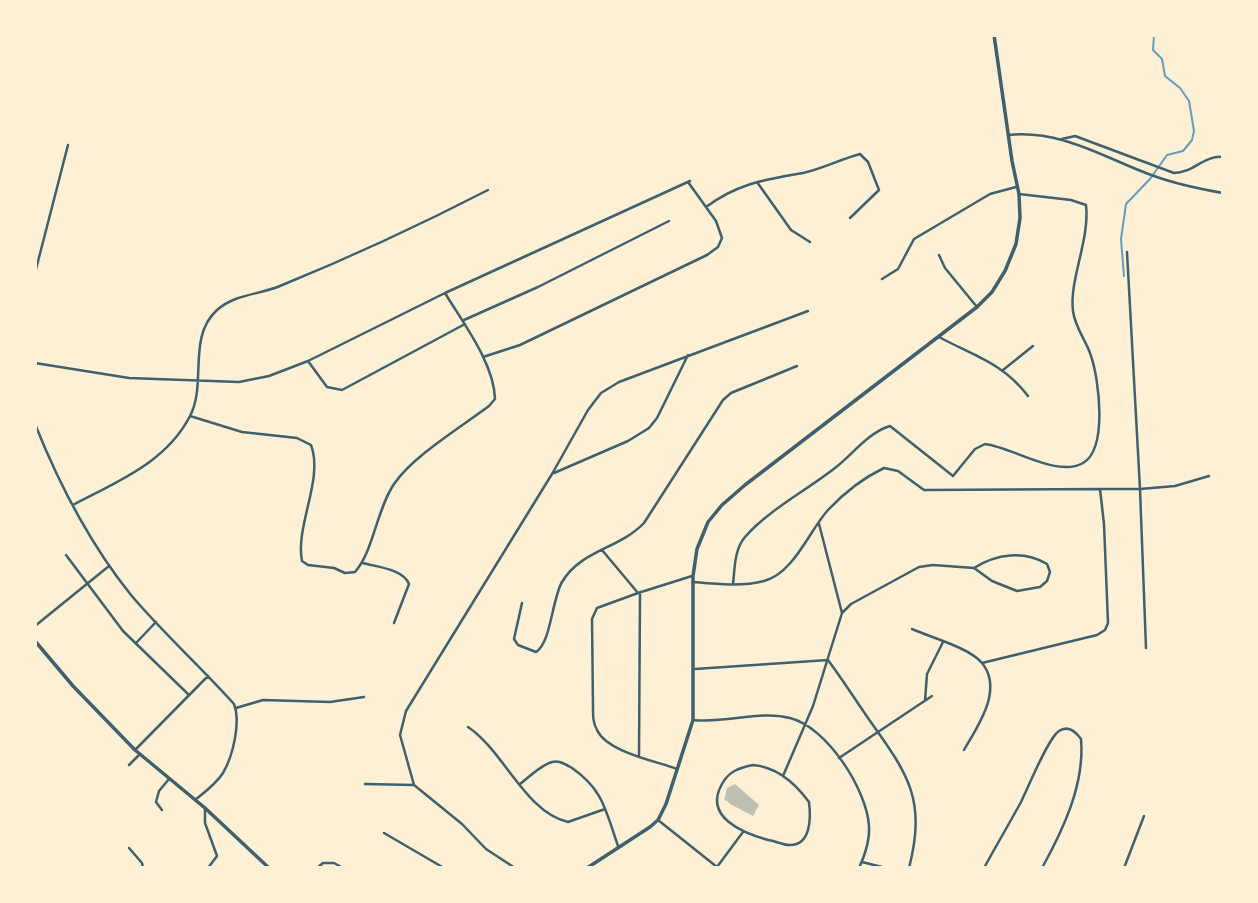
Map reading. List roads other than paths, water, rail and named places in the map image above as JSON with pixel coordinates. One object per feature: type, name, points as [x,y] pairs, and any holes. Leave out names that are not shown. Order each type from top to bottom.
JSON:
[{"type":"street","points":[[587,868],[658,820],[666,804],[693,720],[693,576],[700,540],[708,522],[722,505],[977,307],[999,282],[1012,256],[1020,218],[1019,194],[994,35]]},
{"type":"street","points":[[1008,135],[1062,139],[1081,144],[1155,176],[1223,193]]},
{"type":"street","points":[[1062,139],[1075,136],[1158,169],[1181,173],[1188,172],[1209,158],[1223,157]]},
{"type":"street","points":[[35,273],[68,145]]},
{"type":"street","points":[[706,207],[730,192],[757,181],[805,172],[860,154],[868,162],[880,190],[850,218]]},
{"type":"street","points":[[757,181],[791,230],[810,242]]},
{"type":"street","points":[[35,363],[103,375],[198,381],[239,382],[255,379],[308,361],[445,293],[689,182],[716,221],[722,238],[721,244],[714,250],[520,345],[482,357]]},
{"type":"street","points":[[882,279],[898,269],[914,239],[990,194],[1018,187]]},
{"type":"street","points":[[73,505],[144,468],[162,452],[190,416],[198,381],[205,326],[215,312],[234,298],[277,288],[383,243],[488,190]]},
{"type":"street","points":[[733,584],[737,554],[744,538],[881,429],[890,426],[953,475],[975,449],[985,444],[1056,466],[1077,466],[1090,457],[1099,432],[1096,376],[1092,358],[1073,311],[1086,226],[1086,205],[1071,200],[1019,194]]},
{"type":"street","points":[[308,361],[327,387],[342,390],[464,322],[669,221]]},
{"type":"street","points":[[1127,252],[1146,648]]},
{"type":"street","points":[[939,254],[945,268],[977,307]]},
{"type":"street","points":[[190,416],[260,436],[297,438],[311,445],[314,452],[313,475],[301,547],[302,561],[307,565],[334,568],[351,574],[363,563],[378,517],[395,482],[433,447],[493,402],[494,387],[482,357],[445,293]]},
{"type":"street","points":[[515,868],[486,849],[462,824],[414,785],[400,735],[406,710],[601,393],[619,382],[808,311]]},
{"type":"street","points":[[939,336],[1003,370],[1028,396]]},
{"type":"street","points":[[1003,370],[1033,346]]},
{"type":"street","points":[[552,474],[646,431],[657,418],[688,355]]},
{"type":"street","points":[[522,603],[514,639],[518,645],[536,652],[543,646],[560,585],[574,566],[629,537],[644,523],[726,397],[797,366]]},
{"type":"street","points":[[35,424],[73,505],[109,566],[156,622],[236,708],[234,739],[227,765],[215,783],[195,800]]},
{"type":"street","points":[[693,582],[733,584],[763,582],[772,578],[801,551],[835,504],[864,477],[884,468],[898,471],[924,490],[1140,489],[1175,486],[1209,477]]},
{"type":"street","points":[[982,663],[1075,641],[1102,633],[1107,628],[1104,524],[1100,489]]},
{"type":"street","points":[[819,523],[842,613]]},
{"type":"street","points":[[602,550],[639,592],[639,755]]},
{"type":"street","points":[[66,555],[135,643],[189,695]]},
{"type":"street","points":[[783,776],[806,725],[842,613],[851,604],[919,567],[933,565],[974,568],[1002,587],[1017,591],[1040,587],[1047,581],[1050,572],[1046,564],[1028,555],[989,560],[974,568]]},
{"type":"street","points":[[363,563],[400,574],[407,579],[409,584],[394,623]]},
{"type":"street","points":[[35,626],[109,566]]},
{"type":"street","points":[[677,769],[619,749],[598,734],[593,719],[593,613],[597,608],[639,592],[693,576]]},
{"type":"street","points":[[135,643],[156,622]]},
{"type":"street","points":[[912,629],[966,652],[982,663],[989,680],[989,699],[964,750]]},
{"type":"street","points":[[35,641],[82,696],[135,750],[205,808],[267,867]]},
{"type":"street","points":[[925,701],[927,674],[943,642]]},
{"type":"street","points":[[695,669],[828,660]]},
{"type":"street","points":[[828,660],[900,764],[915,804],[916,825],[909,868]]},
{"type":"street","points":[[135,750],[208,676]]},
{"type":"street","points":[[839,758],[932,696]]},
{"type":"street","points":[[236,708],[263,700],[330,702],[364,697]]},
{"type":"street","points":[[693,720],[775,716],[787,717],[806,725],[839,758],[856,785],[867,813],[868,839],[859,868]]},
{"type":"street","points":[[468,727],[482,737],[540,806],[561,821],[574,821],[605,809]]},
{"type":"street","points":[[984,868],[1021,802],[1051,740],[1060,730],[1066,728],[1081,739],[1079,773],[1067,817],[1042,868]]},
{"type":"street","points":[[129,765],[140,754]]},
{"type":"street","points":[[520,783],[547,764],[561,761],[600,794],[619,848]]},
{"type":"street","points":[[753,765],[774,770],[809,802],[810,824],[807,835],[799,843],[790,846],[743,832],[722,816],[718,806],[717,796],[726,777],[734,771],[753,765]]},
{"type":"street","points":[[162,810],[156,802],[156,796],[169,779]]},
{"type":"street","points":[[365,784],[414,785]]},
{"type":"street","points":[[205,808],[203,816],[217,856],[208,868]]},
{"type":"street","points":[[1124,868],[1144,816]]},
{"type":"street","points":[[658,820],[718,868],[743,832]]},
{"type":"street","points":[[384,833],[444,868]]},
{"type":"street","points":[[129,848],[143,868]]},
{"type":"street","points":[[862,862],[886,868]]},
{"type":"street","points":[[317,868],[323,863],[334,863],[342,868]]},
{"type":"waterway","points":[[1124,276],[1121,239],[1126,204],[1150,179],[1167,155],[1183,151],[1192,140],[1194,131],[1189,101],[1180,88],[1165,76],[1162,59],[1153,50],[1154,35]]}]
